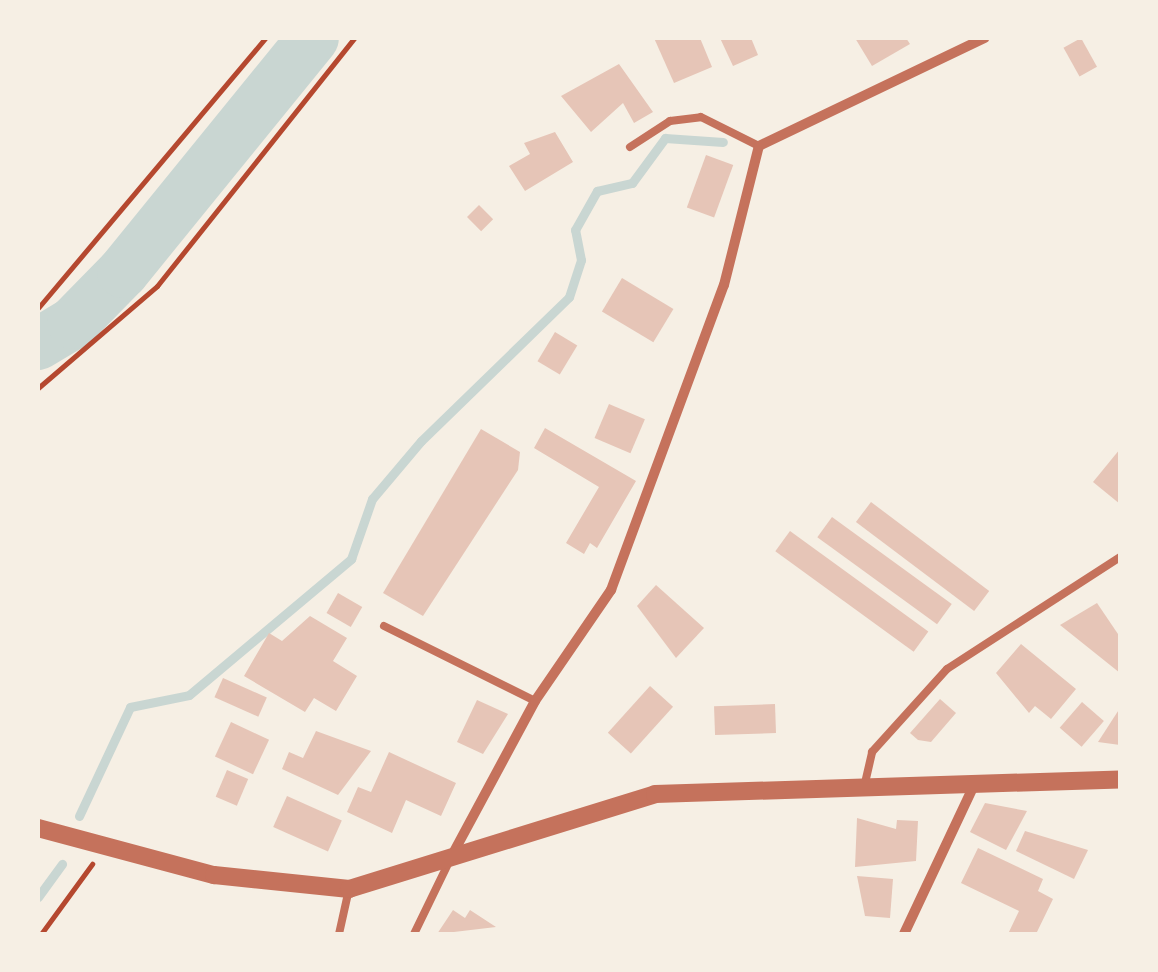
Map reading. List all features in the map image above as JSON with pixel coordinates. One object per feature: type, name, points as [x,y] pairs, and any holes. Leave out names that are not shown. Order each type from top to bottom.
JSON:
[{"type":"street","points":[[449,862],[535,701],[611,590],[662,470],[759,146],[984,38]]},
{"type":"street","points":[[38,828],[214,875],[349,889],[449,862],[574,812],[655,794],[866,783],[1120,779]]},
{"type":"street","points":[[904,934],[976,780]]},
{"type":"lane","points":[[630,147],[670,121],[701,117],[759,146]]},
{"type":"lane","points":[[866,783],[872,752],[947,669],[1120,557]]},
{"type":"lane","points":[[384,626],[535,701]]},
{"type":"lane","points":[[414,934],[449,862]]},
{"type":"lane","points":[[339,934],[349,889]]},
{"type":"path","points":[[38,308],[265,38]]},
{"type":"path","points":[[38,388],[157,286],[354,38]]},
{"type":"path","points":[[41,934],[106,846]]},
{"type":"building","points":[[654,38],[700,38],[712,67],[674,83]]},
{"type":"building","points":[[720,38],[751,38],[758,55],[733,66]]},
{"type":"building","points":[[855,38],[906,38],[910,44],[872,66]]},
{"type":"building","points":[[1081,38],[1097,67],[1080,77],[1064,48]]},
{"type":"building","points":[[619,64],[653,112],[634,123],[623,103],[591,132],[561,96]]},
{"type":"building","points":[[555,132],[573,162],[525,191],[509,166],[530,154],[524,143]]},
{"type":"building","points":[[706,155],[733,165],[714,218],[687,208]]},
{"type":"building","points":[[479,205],[493,219],[481,231],[467,217]]},
{"type":"building","points":[[622,278],[673,309],[653,342],[602,311]]},
{"type":"building","points":[[555,332],[577,345],[560,375],[537,361]]},
{"type":"building","points":[[609,404],[645,419],[630,453],[595,438]]},
{"type":"building","points":[[545,428],[636,481],[597,548],[590,543],[584,554],[566,543],[599,487],[534,448]]},
{"type":"building","points":[[481,429],[520,452],[518,470],[423,616],[383,593]]},
{"type":"building","points":[[1120,449],[1120,504],[1093,482]]},
{"type":"building","points":[[871,502],[989,591],[974,611],[856,522]]},
{"type":"building","points":[[832,517],[952,604],[937,624],[817,537]]},
{"type":"building","points":[[790,531],[928,632],[914,652],[775,551]]},
{"type":"building","points":[[656,585],[704,628],[676,658],[637,606]]},
{"type":"building","points":[[338,593],[362,607],[351,627],[326,613]]},
{"type":"building","points":[[1097,603],[1120,637],[1120,673],[1060,625]]},
{"type":"building","points":[[310,616],[347,638],[333,661],[357,676],[336,711],[314,698],[305,712],[244,676],[269,633],[282,641]]},
{"type":"building","points":[[1021,644],[1076,689],[1051,719],[1035,706],[1029,713],[996,673]]},
{"type":"building","points":[[223,678],[267,698],[258,717],[214,697]]},
{"type":"building","points":[[650,686],[673,707],[631,754],[608,733]]},
{"type":"building","points":[[940,699],[956,713],[931,742],[918,740],[910,733]]},
{"type":"building","points":[[477,700],[508,714],[483,754],[457,742]]},
{"type":"building","points":[[1082,702],[1104,721],[1082,747],[1060,728]]},
{"type":"building","points":[[775,704],[776,733],[715,735],[714,706]]},
{"type":"building","points":[[1120,708],[1120,745],[1098,742]]},
{"type":"building","points":[[231,722],[269,740],[253,774],[215,756]]},
{"type":"building","points":[[316,731],[371,751],[338,795],[282,769],[289,752],[303,758]]},
{"type":"building","points":[[389,752],[456,783],[441,816],[406,800],[392,833],[347,812],[358,787],[371,792]]},
{"type":"building","points":[[227,770],[248,779],[237,806],[216,797]]},
{"type":"building","points":[[287,796],[342,820],[328,851],[273,827]]},
{"type":"building","points":[[985,803],[1027,811],[1006,850],[970,832]]},
{"type":"building","points":[[857,818],[896,829],[897,820],[918,821],[916,861],[855,867]]},
{"type":"building","points":[[1025,831],[1088,850],[1074,879],[1016,851]]},
{"type":"building","points":[[978,848],[1043,879],[1038,891],[1053,899],[1036,934],[1008,934],[1019,911],[961,883]]},
{"type":"building","points":[[857,876],[893,879],[890,918],[865,916]]},
{"type":"building","points":[[453,910],[465,918],[470,910],[496,927],[437,934]]},
{"type":"waterway","points":[[38,344],[73,323],[123,272],[313,38]]},
{"type":"waterway","points":[[79,816],[130,707],[189,695],[351,559],[372,499],[421,441],[569,297],[581,260],[575,230],[597,191],[632,183],[665,138],[723,142]]},
{"type":"waterway","points":[[38,897],[62,864]]}]
